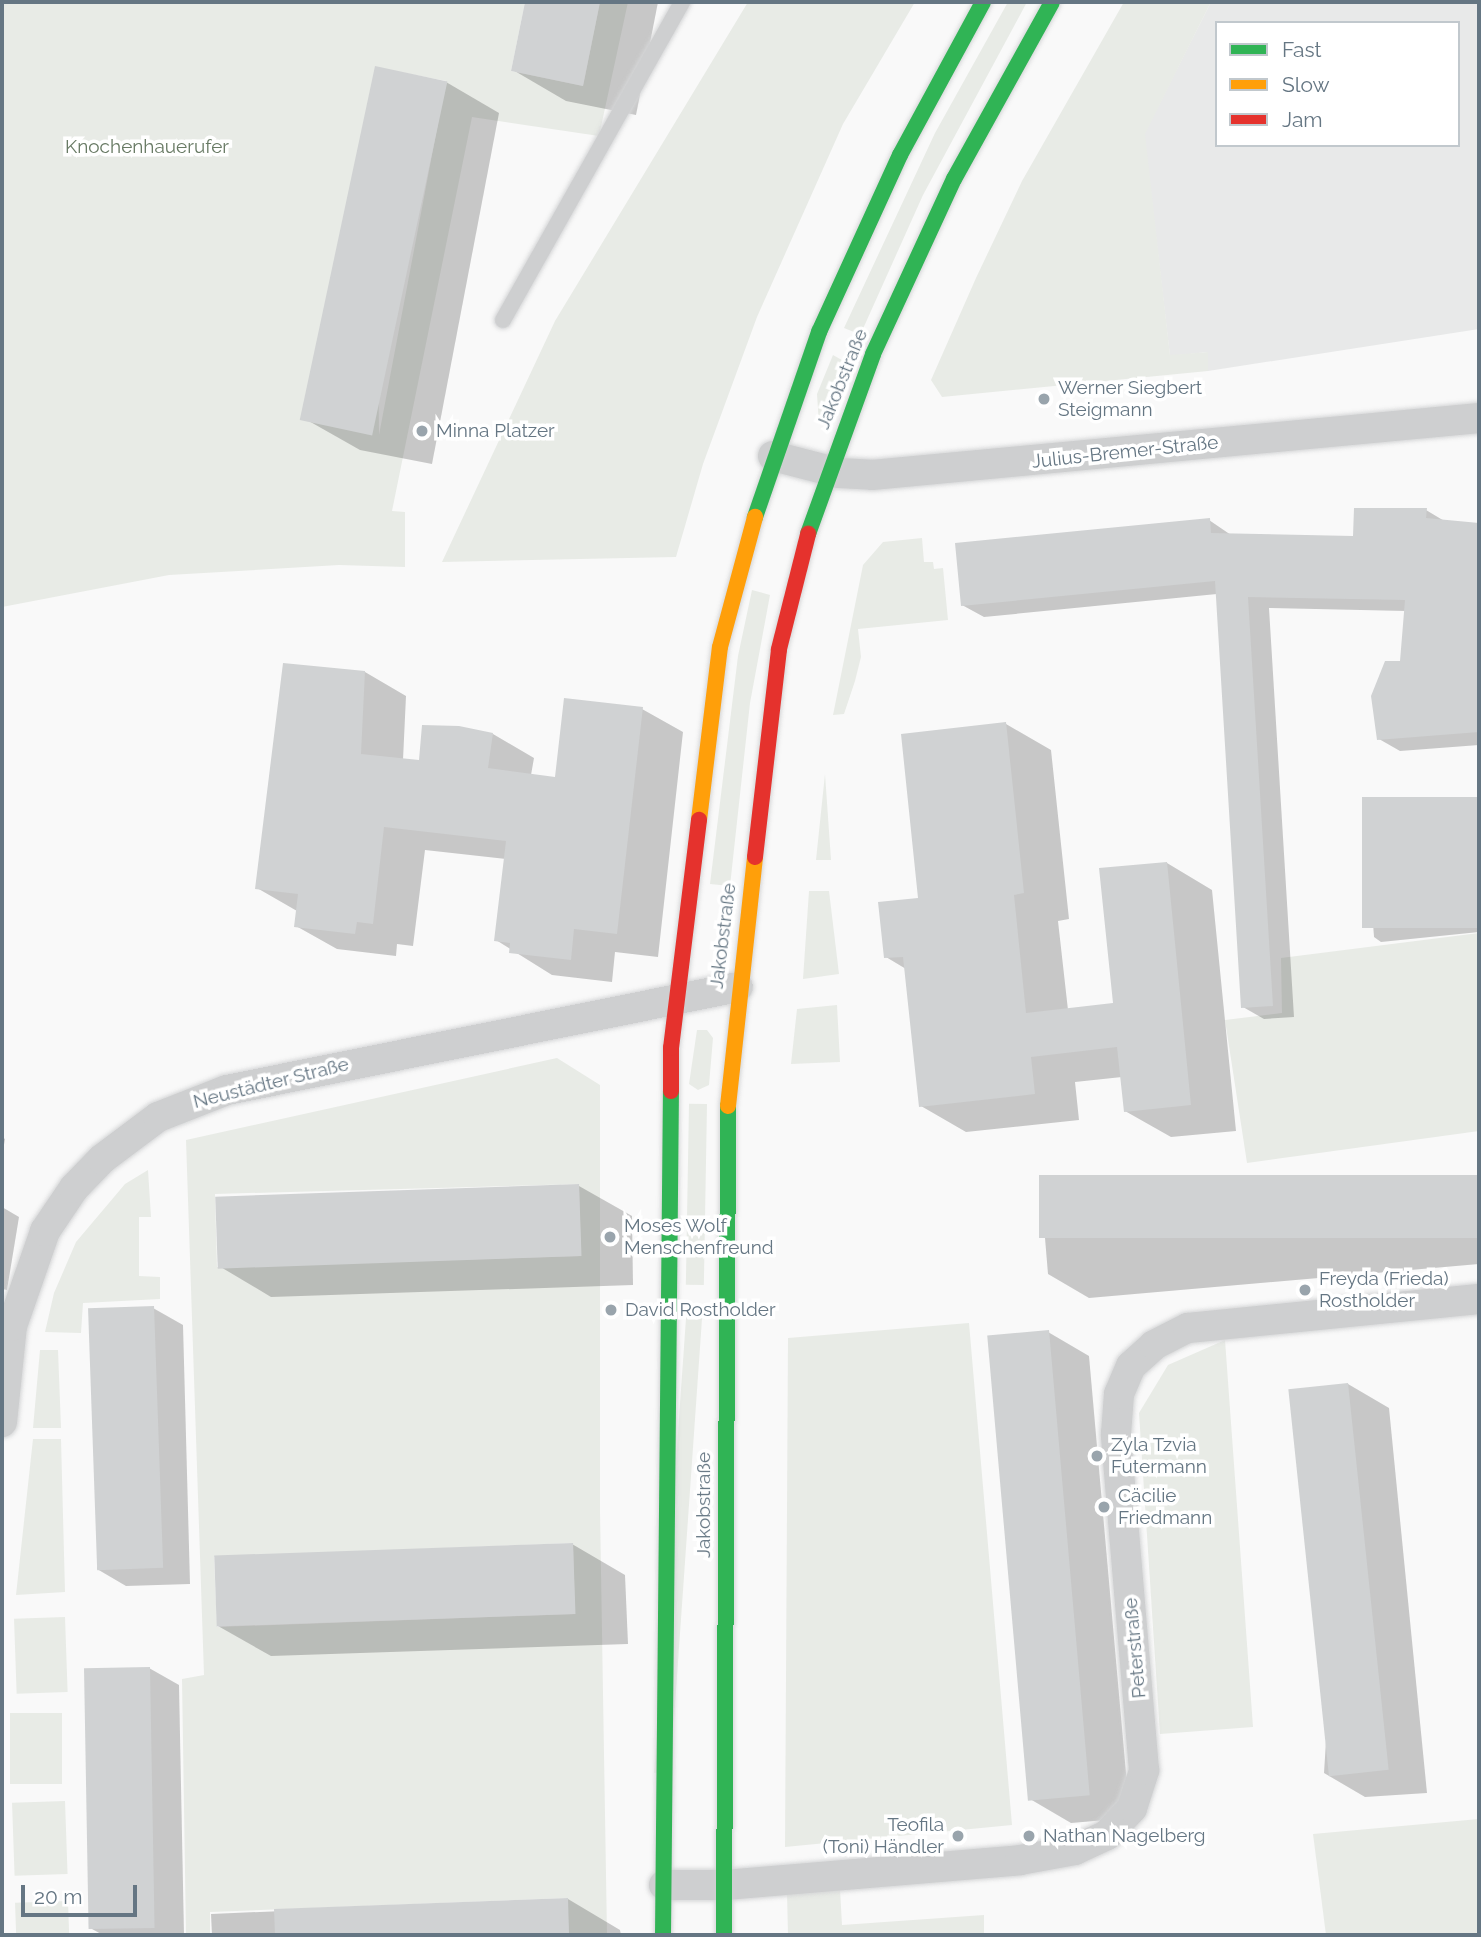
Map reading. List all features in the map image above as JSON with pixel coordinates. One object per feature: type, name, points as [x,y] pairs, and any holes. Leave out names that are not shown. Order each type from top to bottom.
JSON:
[{"type":"street","name":"Jakobstraße","points":[[663,1935],[666,1293],[676,997],[720,647],[738,566],[773,456],[858,243],[983,2]]},
{"type":"street","name":"Jakobstraße","points":[[723,1935],[727,1126],[738,987],[779,649],[793,581],[828,470],[932,223],[1052,2]]},
{"type":"street","name":"Julius-Bremer-Straße","points":[[773,456],[850,475],[916,472],[1479,418]]},
{"type":"street","name":"Neustädter Straße","points":[[2,1422],[9,1309],[45,1231],[74,1188],[133,1134],[192,1101],[410,1050],[738,987]]},
{"type":"street","name":"Peterstraße","points":[[664,1885],[724,1885],[1020,1860],[1075,1850],[1107,1835],[1132,1808],[1144,1770],[1116,1434],[1119,1394],[1132,1366],[1153,1345],[1188,1328],[1479,1300]]},
{"type":"lane","points":[[503,320],[682,2]]},
{"type":"shaded area","points":[[1211,2],[1479,2],[1479,329],[1208,371],[1208,352],[1170,356],[1144,134]]},
{"type":"green space","name":"Knochenhauerufer","points":[[2,2],[525,2],[511,71],[583,86],[600,2],[628,2],[599,136],[472,117],[392,511],[405,512],[405,567],[339,565],[169,575],[2,607]],"holes":[[[375,67],[446,81],[379,435]]]},
{"type":"green space","points":[[748,2],[915,2],[843,124],[757,317],[703,464],[676,557],[442,562],[555,321]]},
{"type":"green space","points":[[1008,2],[1027,2],[923,195],[862,331],[859,334],[844,328],[935,133]]},
{"type":"green space","points":[[1124,2],[1211,2],[1145,134],[1170,355],[1208,352],[1208,371],[942,397],[931,380],[976,278],[1022,181]]},
{"type":"green space","points":[[833,355],[849,364],[830,411],[819,424],[817,394]]},
{"type":"green space","points":[[922,538],[924,562],[933,562],[934,569],[943,568],[948,620],[858,629],[861,657],[855,681],[844,714],[833,715],[863,565],[883,542]]},
{"type":"green space","points":[[752,590],[770,595],[750,703],[730,886],[710,884],[738,656]]},
{"type":"green space","points":[[825,774],[831,860],[816,860]]},
{"type":"green space","points":[[809,891],[829,891],[839,974],[803,979]]},
{"type":"green space","points":[[1479,933],[1479,1131],[1247,1163],[1225,1020],[1282,1013],[1281,958]]},
{"type":"green space","points":[[837,1005],[840,1062],[791,1064],[797,1009]]},
{"type":"green space","points":[[697,1030],[707,1030],[713,1038],[709,1085],[698,1090],[689,1084]]},
{"type":"green space","points":[[557,1058],[600,1085],[600,1511],[607,1935],[569,1935],[567,1898],[210,1912],[210,1935],[186,1935],[182,1679],[204,1675],[186,1140]],"holes":[[[579,1184],[581,1256],[217,1267],[215,1194]],[[573,1543],[575,1614],[217,1627],[214,1557]]]},
{"type":"green space","points":[[689,1104],[707,1104],[704,1285],[686,1285]]},
{"type":"green space","points":[[148,1170],[151,1217],[139,1217],[139,1276],[160,1277],[160,1299],[83,1303],[81,1333],[45,1332],[54,1293],[76,1242],[125,1184]]},
{"type":"green space","points":[[687,1304],[703,1305],[670,1774],[654,1773]]},
{"type":"green space","points":[[969,1323],[1012,1825],[785,1847],[788,1338]]},
{"type":"green space","points":[[1225,1340],[1253,1727],[1160,1734],[1139,1413],[1168,1365]]},
{"type":"green space","points":[[40,1350],[58,1350],[61,1428],[33,1428]]},
{"type":"green space","points":[[33,1439],[61,1439],[65,1592],[16,1595]]},
{"type":"green space","points":[[65,1617],[68,1692],[17,1694],[14,1619]]},
{"type":"green space","points":[[10,1713],[62,1713],[62,1784],[10,1784]]},
{"type":"green space","points":[[65,1801],[68,1874],[15,1876],[12,1803]]},
{"type":"green space","points":[[1479,1819],[1479,1935],[1326,1935],[1313,1834]]},
{"type":"green space","points":[[840,1889],[842,1925],[984,1915],[984,1935],[788,1935],[787,1893]]},
{"type":"green space","points":[[68,1901],[69,1935],[16,1935],[15,1903]]},
{"type":"building","points":[[525,2],[600,2],[583,86],[511,71]]},
{"type":"building","points":[[375,66],[447,81],[372,435],[300,420]]},
{"type":"building","points":[[1354,508],[1427,508],[1426,518],[1479,523],[1479,732],[1377,740],[1371,696],[1385,661],[1400,661],[1405,600],[1248,597],[1273,1006],[1241,1008],[1215,581],[961,606],[955,543],[1210,518],[1211,533],[1353,536]]},
{"type":"building","points":[[283,663],[365,671],[361,754],[419,760],[422,725],[459,726],[493,733],[488,768],[555,777],[564,698],[643,707],[617,934],[574,929],[571,960],[509,953],[510,943],[494,941],[506,841],[384,827],[373,924],[357,922],[355,934],[294,927],[298,894],[255,889]]},
{"type":"building","points":[[1006,722],[1024,893],[1014,895],[1026,1013],[1113,1003],[1099,868],[1167,862],[1191,1105],[1124,1112],[1117,1047],[1031,1057],[1035,1094],[919,1107],[903,957],[884,958],[878,902],[918,898],[901,734]]},
{"type":"building","points":[[1362,797],[1479,797],[1479,928],[1362,928]]},
{"type":"building","points":[[1039,1175],[1479,1175],[1479,1238],[1039,1238]]},
{"type":"building","points":[[579,1184],[582,1256],[218,1269],[215,1197]]},
{"type":"building","points":[[154,1306],[163,1568],[97,1570],[88,1308]]},
{"type":"building","points":[[1049,1330],[1090,1795],[1028,1801],[987,1335]]},
{"type":"building","points":[[1348,1383],[1389,1770],[1329,1776],[1288,1389]]},
{"type":"building","points":[[573,1543],[575,1614],[217,1626],[214,1556]]},
{"type":"building","points":[[150,1667],[155,1928],[89,1929],[84,1668]]},
{"type":"building","points":[[568,1898],[569,1935],[275,1935],[274,1909]]},
{"type":"traffic: fast","points":[[755,517],[819,332],[900,155],[983,2]]},
{"type":"traffic: fast","points":[[808,534],[873,354],[954,179],[1052,2]]},
{"type":"traffic: fast","points":[[663,1935],[671,1091]]},
{"type":"traffic: fast","points":[[724,1935],[728,1106]]},
{"type":"traffic: slow","points":[[699,820],[720,647],[755,517]]},
{"type":"traffic: slow","points":[[728,1106],[755,857]]},
{"type":"traffic: jam","points":[[755,857],[779,649],[808,534]]},
{"type":"traffic: jam","points":[[671,1091],[671,1048],[699,820]]},
{"type":"place","name":"Werner Siegbert Steigmann","points":[[1044,399]]},
{"type":"place","name":"Minna Platzer","points":[[422,431]]},
{"type":"place","name":"Moses Wolf Menschenfreund","points":[[610,1237]]},
{"type":"place","name":"Freyda (Frieda) Rostholder","points":[[1305,1290]]},
{"type":"place","name":"David Rostholder","points":[[611,1310]]},
{"type":"place","name":"Zyla Tzvia Futermann","points":[[1097,1456]]},
{"type":"place","name":"Cäcilie Friedmann","points":[[1104,1507]]},
{"type":"place","name":"Teofila (Toni) Händler","points":[[958,1836]]},
{"type":"place","name":"Nathan Nagelberg","points":[[1029,1836]]}]
